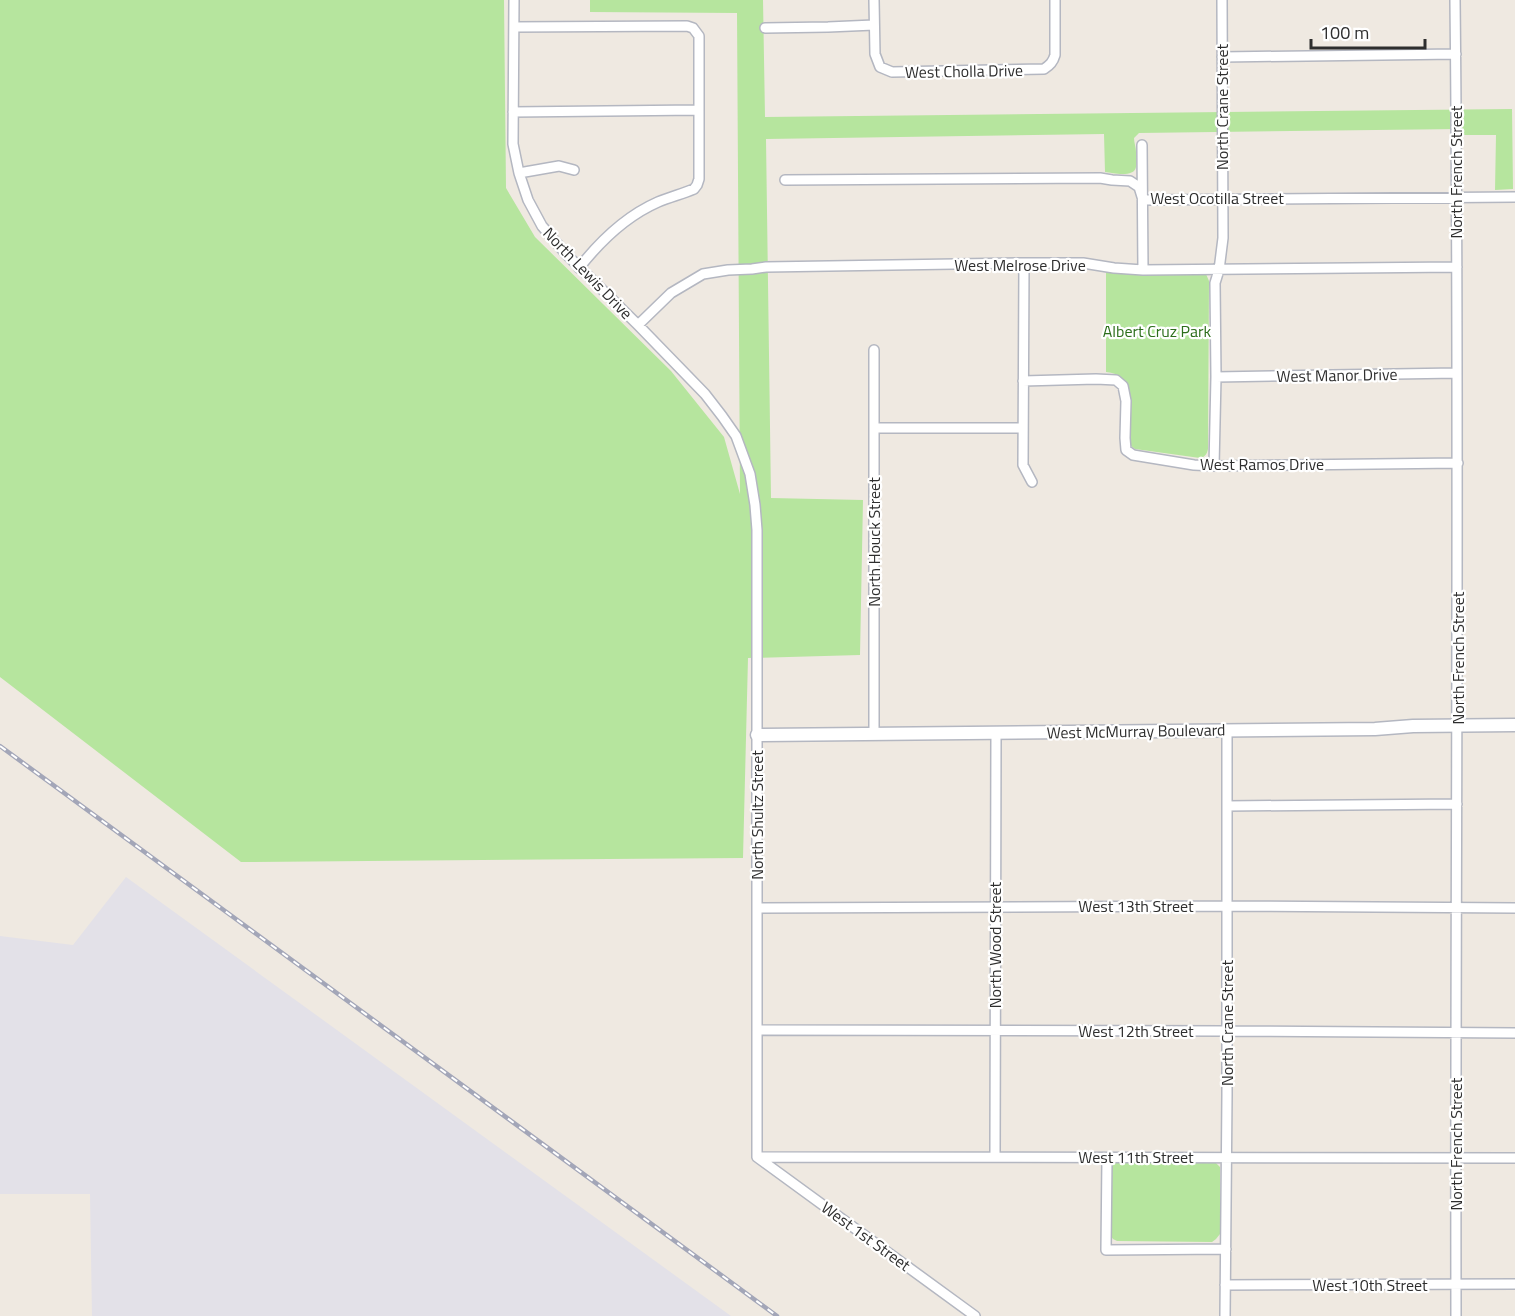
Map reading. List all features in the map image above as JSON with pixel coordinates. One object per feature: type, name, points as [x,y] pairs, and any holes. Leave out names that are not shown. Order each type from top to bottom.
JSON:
[{"type":"street","name":"North Lewis Drive","points":[[514,0],[513,144],[528,200],[542,226],[566,254],[705,394],[736,436],[750,474]]},
{"type":"street","name":"West Cholla Drive","points":[[874,0],[875,54],[880,67],[892,72],[1044,69],[1053,61],[1055,55],[1055,0]]},
{"type":"street","name":"North Crane Street","points":[[1214,466],[1215,283],[1223,238],[1221,0]]},
{"type":"street","name":"North French Street","points":[[1455,0],[1458,464],[1456,1316]]},
{"type":"street","points":[[765,28],[874,25]]},
{"type":"street","points":[[514,27],[687,26],[697,32],[700,42],[698,185],[694,189],[651,206],[624,221],[579,268]]},
{"type":"street","points":[[1222,57],[1456,54]]},
{"type":"street","points":[[513,112],[699,110]]},
{"type":"street","points":[[1142,145],[1143,270]]},
{"type":"street","points":[[519,173],[559,166],[574,170]]},
{"type":"street","name":"West Ocotilla Street","points":[[785,180],[1100,178],[1130,181],[1139,187],[1143,200],[1515,196]]},
{"type":"street","points":[[1024,263],[1023,465],[1032,482]]},
{"type":"street","name":"West Melrose Drive","points":[[638,325],[672,293],[703,274],[766,267],[1083,263],[1143,270],[1457,267]]},
{"type":"street","name":"North Houck Street","points":[[874,350],[874,733]]},
{"type":"street","name":"West Manor Drive","points":[[1216,377],[1457,373]]},
{"type":"street","name":"West Ramos Drive","points":[[1023,381],[1116,380],[1124,386],[1126,450],[1133,455],[1214,466],[1458,464]]},
{"type":"street","points":[[874,428],[1023,428]]},
{"type":"street","name":"North Shultz Street","points":[[750,474],[757,530],[757,1157]]},
{"type":"street","name":"West McMurray Boulevard","points":[[757,735],[996,734],[1515,725]]},
{"type":"street","name":"North Crane Street","points":[[1225,1316],[1227,730]]},
{"type":"street","name":"North Wood Street","points":[[995,1156],[996,734]]},
{"type":"street","points":[[1227,806],[1457,804]]},
{"type":"street","name":"West 13th Street","points":[[757,908],[995,906],[1515,908]]},
{"type":"street","name":"West 12th Street","points":[[757,1030],[1515,1033]]},
{"type":"street","name":"West 11th Street","points":[[757,1157],[1515,1158]]},
{"type":"street","name":"West 1st Street","points":[[757,1157],[975,1316]]},
{"type":"street","points":[[1107,1158],[1106,1250],[1226,1249]]},
{"type":"street","name":"West 10th Street","points":[[1226,1285],[1515,1284]]},
{"type":"shaded area","points":[[126,877],[731,1316],[92,1316],[90,1194],[0,1194],[0,936],[73,945]]},
{"type":"green space","points":[[0,0],[504,0],[506,188],[535,237],[671,371],[724,437],[740,494],[737,13],[590,12],[590,0],[763,0],[765,117],[1512,109],[1513,189],[1495,190],[1496,135],[1460,135],[1460,129],[1139,133],[1134,138],[1136,167],[1131,173],[1123,174],[1105,172],[1104,134],[766,139],[771,498],[863,500],[860,655],[748,658],[743,858],[241,862],[0,677]]},
{"type":"green space","name":"Albert Cruz Park","points":[[1106,268],[1206,274],[1209,281],[1208,449],[1203,457],[1135,449],[1131,446],[1129,388],[1119,376],[1106,372]]},
{"type":"green space","points":[[1116,1161],[1214,1161],[1220,1167],[1220,1234],[1212,1242],[1117,1241],[1113,1239],[1110,1235],[1111,1167]]},
{"type":"railway","points":[[0,746],[777,1316]]}]
